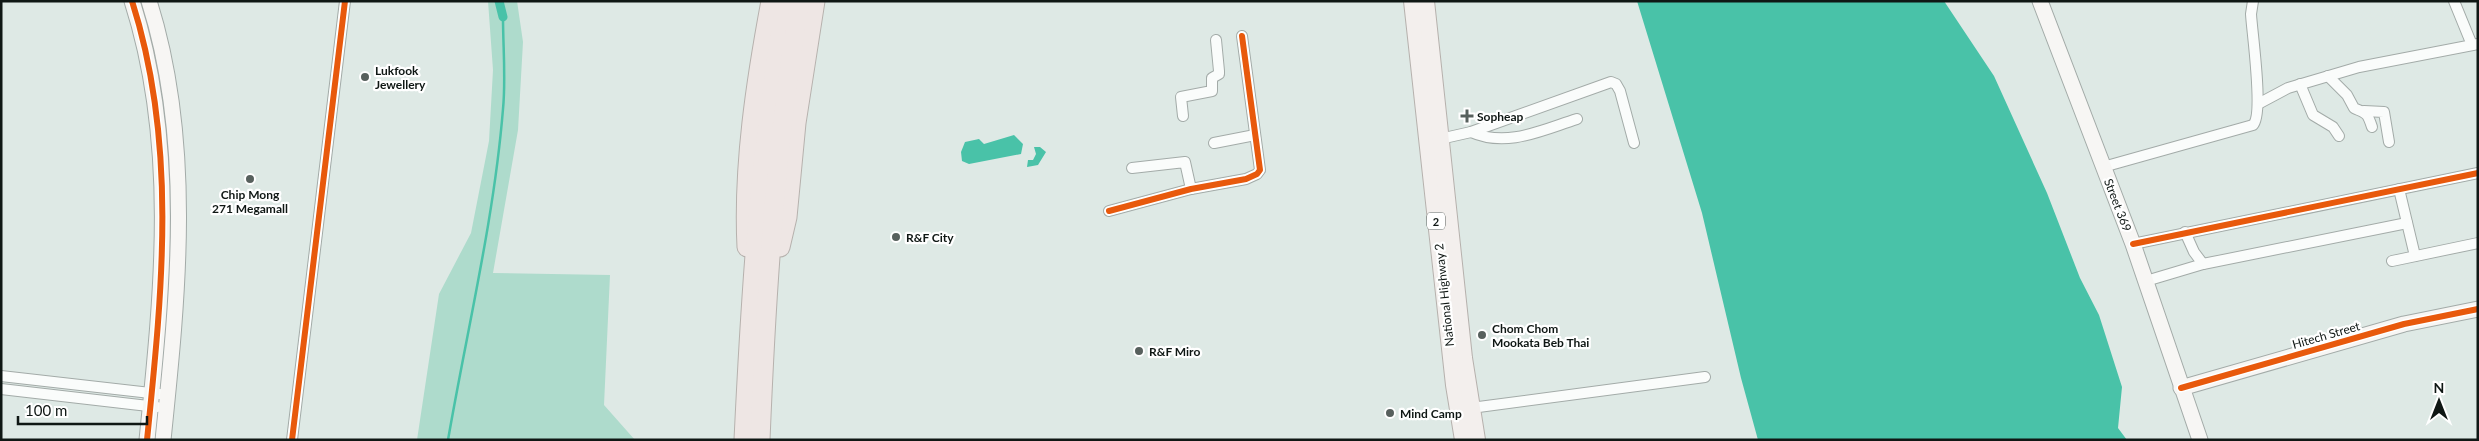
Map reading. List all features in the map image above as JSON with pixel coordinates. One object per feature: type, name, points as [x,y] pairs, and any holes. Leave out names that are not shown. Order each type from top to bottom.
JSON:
[{"type":"highway","points":[[760,440],[758,308],[787,217],[769,179],[754,118],[771,1]]},
{"type":"highway","points":[[744,440],[769,179],[768,119],[786,1]]},
{"type":"highway","points":[[769,179],[782,124],[800,1]]},
{"type":"highway","points":[[769,179],[796,123],[815,1]]},
{"type":"main road","name":"National Highway 2","points":[[1412,1],[1442,214],[1458,359],[1463,440]]},
{"type":"main road","name":"National Highway 2","points":[[1426,1],[1440,139],[1442,214]]},
{"type":"main road","name":"National Highway 2","points":[[1458,359],[1471,408],[1476,440]]},
{"type":"street","points":[[132,1],[151,68],[162,154],[170,192],[161,308],[147,440]]},
{"type":"street","points":[[148,1],[158,32],[170,98],[170,192],[177,308],[163,440]]},
{"type":"street","points":[[292,440],[345,1]]},
{"type":"street","name":"Street 369","points":[[2040,1],[2133,244],[2200,440]]},
{"type":"street","points":[[2103,166],[2184,146],[2253,125],[2258,117],[2251,14],[2253,1]]},
{"type":"street","points":[[2258,104],[2270,96],[2300,84],[2359,67],[2475,44],[2454,1]]},
{"type":"street","points":[[1109,211],[1191,189],[1246,179],[1257,174],[1260,170],[1242,36]]},
{"type":"street","points":[[1183,116],[1181,97],[1212,91],[1212,78],[1219,71],[1216,40]]},
{"type":"street","points":[[2328,76],[2347,95],[2354,108],[2384,112],[2390,142]]},
{"type":"street","points":[[1440,139],[1471,132],[1611,82],[1616,84],[1620,91],[1634,143]]},
{"type":"street","points":[[2300,84],[2313,114],[2333,127],[2338,136]]},
{"type":"street","points":[[2364,110],[2372,127]]},
{"type":"street","points":[[1471,132],[1487,139],[1505,139],[1522,136],[1577,118]]},
{"type":"street","points":[[1214,143],[1255,135]]},
{"type":"street","points":[[1132,168],[1185,162],[1191,189]]},
{"type":"street","points":[[2133,244],[2478,173]]},
{"type":"street","points":[[2400,189],[2415,256]]},
{"type":"street","points":[[2146,280],[2203,264],[2407,223]]},
{"type":"street","points":[[2185,232],[2194,252],[2203,264]]},
{"type":"street","points":[[2392,261],[2478,242]]},
{"type":"street","name":"Hitech Street","points":[[2182,388],[2404,324],[2478,309]]},
{"type":"street","points":[[1,376],[167,402]]},
{"type":"street","points":[[1471,408],[1705,377]]},
{"type":"street","points":[[1,389],[151,400]]},
{"type":"shaded area","points":[[488,1],[517,1],[523,42],[518,130],[493,273],[610,275],[604,405],[635,440],[417,440],[439,294],[471,233],[489,141],[493,70]]},
{"type":"shaded area","points":[[1637,1],[1944,1],[1994,76],[2047,193],[2080,278],[2099,315],[2122,387],[2118,428],[2127,440],[1758,440],[1741,378],[1702,213]]},
{"type":"shaded area","points":[[1014,135],[1023,144],[1021,154],[969,164],[962,161],[961,152],[965,142],[979,139],[984,144]]},
{"type":"shaded area","points":[[1034,147],[1040,147],[1046,152],[1038,165],[1027,167],[1028,160],[1033,160],[1036,154]]},
{"type":"waterway","points":[[499,1],[503,17]]},
{"type":"waterway","points":[[448,440],[487,234],[499,151],[504,86],[503,17]]},
{"type":"cycle path","points":[[132,1],[146,55],[156,110],[161,164],[161,274],[147,440]]},
{"type":"cycle path","points":[[292,440],[345,1]]},
{"type":"cycle path","points":[[1109,211],[1191,189],[1246,179],[1257,174],[1260,170],[1242,36]]},
{"type":"cycle path","points":[[2133,244],[2478,173]]},
{"type":"cycle path","points":[[2181,388],[2404,324],[2478,309]]},
{"type":"place","name":"Lukfook Jewellery","points":[[365,77]]},
{"type":"place","name":"Sopheap","points":[[1467,116]]},
{"type":"place","name":"Chip Mong 271 Megamall","points":[[250,179]]},
{"type":"place","name":"R&F City","points":[[896,237]]},
{"type":"place","name":"Chom Chom Mookata Beb Thai","points":[[1482,335]]},
{"type":"place","name":"R&F Miro","points":[[1139,351]]},
{"type":"place","name":"Mind Camp","points":[[1390,413]]}]
